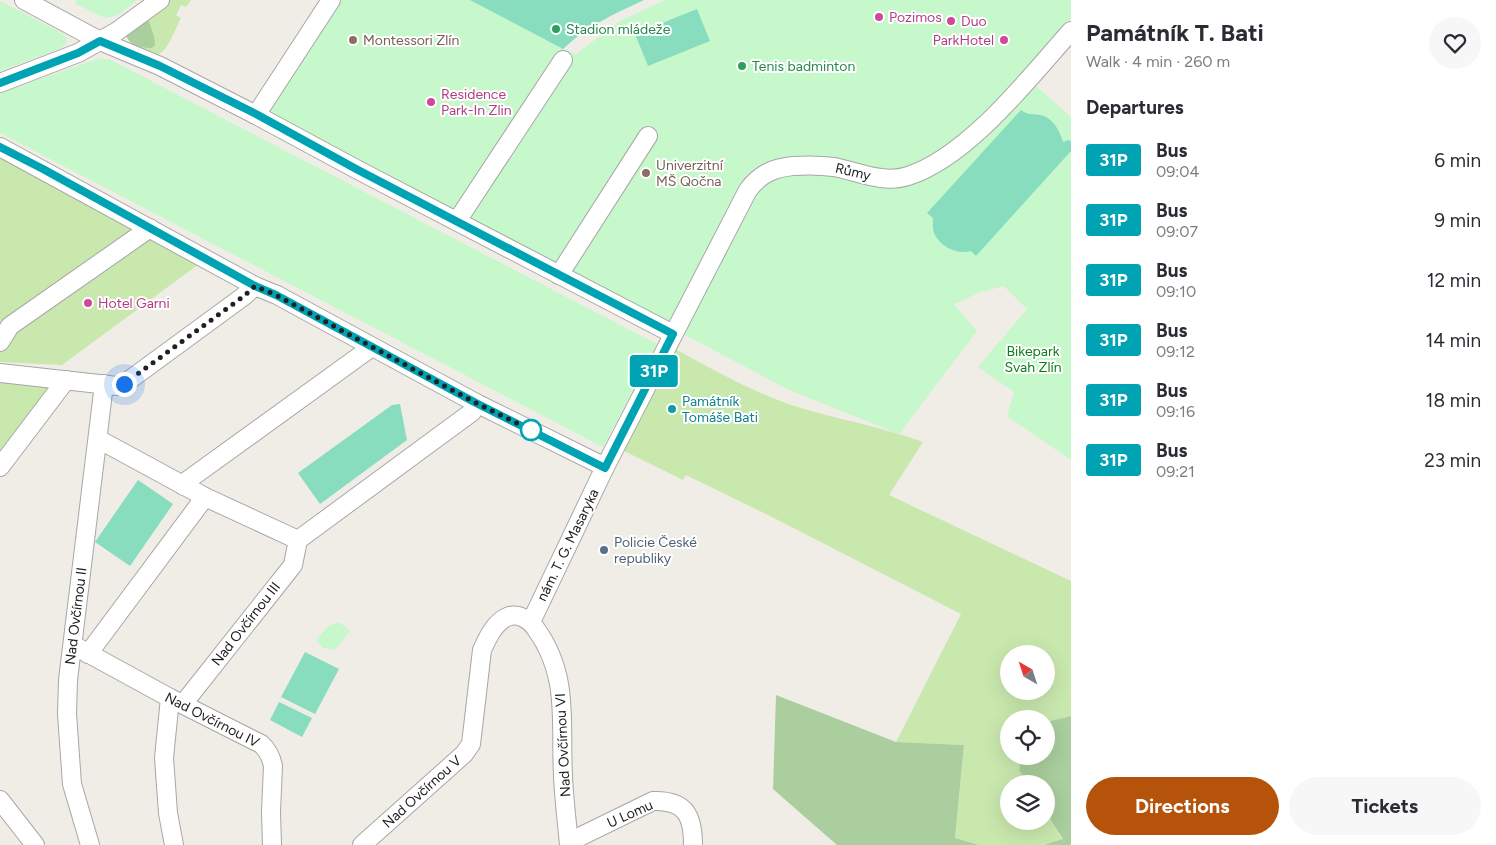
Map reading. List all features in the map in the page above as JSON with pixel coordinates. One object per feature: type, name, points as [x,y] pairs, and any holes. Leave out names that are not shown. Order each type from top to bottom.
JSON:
[{"type":"street","points":[[24,0],[100,41],[160,66],[256,114],[358,170],[673,334]]},
{"type":"street","points":[[0,83],[78,53],[116,32],[160,0]]},
{"type":"street","points":[[256,114],[332,0]]},
{"type":"street","name":"Růmy","points":[[673,334],[748,190],[756,179],[764,173],[780,168],[807,165],[835,168],[880,179],[907,177],[921,171],[946,157],[990,120],[1071,31]]},
{"type":"street","points":[[457,221],[563,60]]},
{"type":"street","points":[[559,275],[648,136]]},
{"type":"street","points":[[0,147],[255,286],[276,295],[476,403],[605,468]]},
{"type":"street","points":[[0,342],[10,326],[150,228]]},
{"type":"street","points":[[0,374],[117,386],[124,384],[255,286]]},
{"type":"street","name":"nám. T. G. Masaryka","points":[[531,622],[605,468],[673,334]]},
{"type":"street","points":[[184,486],[188,480],[223,453],[372,347]]},
{"type":"street","points":[[0,467],[66,380]]},
{"type":"street","name":"Nad Ovčírnou II","points":[[90,845],[72,784],[69,758],[68,688],[104,384]]},
{"type":"street","points":[[98,439],[205,497],[298,540],[472,412],[476,403]]},
{"type":"street","points":[[88,654],[205,497]]},
{"type":"street","name":"Nad Ovčírnou III","points":[[177,701],[293,565],[298,540]]},
{"type":"street","name":"Nad Ovčírnou V","points":[[362,845],[468,749],[471,744],[482,650],[487,638],[501,621],[508,617],[518,616],[531,622]]},
{"type":"street","name":"Nad Ovčírnou VI","points":[[531,622],[541,635],[551,655],[559,682],[563,712],[563,775],[569,843]]},
{"type":"street","name":"Nad Ovčírnou IV","points":[[73,645],[261,744],[269,753],[273,766],[272,845]]},
{"type":"street","points":[[174,845],[168,813],[164,758],[177,701]]},
{"type":"street","points":[[0,800],[35,845]]},
{"type":"street","name":"U Lomu","points":[[569,843],[653,801],[667,801],[677,805],[685,812],[693,829],[693,845]]},
{"type":"green space","points":[[76,0],[137,0],[118,15],[105,18],[76,4]]},
{"type":"green space","points":[[165,0],[191,0],[186,7],[181,5],[176,15],[181,18],[171,40],[160,54],[155,56],[131,44],[127,38]]},
{"type":"green space","name":"Bikepark Svah Zlín","points":[[339,0],[470,0],[576,54],[620,21],[665,0],[1071,0],[1071,18],[1018,82],[1032,92],[1036,86],[1071,117],[1071,460],[1007,416],[1014,392],[978,367],[1027,309],[1004,286],[981,292],[954,304],[977,331],[899,434],[789,390],[263,112]]},
{"type":"green space","name":"Stadion mládeže","points":[[470,0],[644,0],[591,27],[563,49]]},
{"type":"green space","points":[[0,1],[62,33],[67,38],[66,44],[61,48],[0,71]]},
{"type":"green space","points":[[697,9],[710,41],[648,66],[635,34]]},
{"type":"green space","points":[[148,19],[155,45],[152,48],[131,43],[125,32]]},
{"type":"green space","points":[[100,58],[111,60],[657,344],[603,447],[0,133],[0,93]]},
{"type":"green space","points":[[1021,110],[1028,114],[1041,115],[1049,119],[1058,129],[1063,142],[1069,140],[1071,142],[1071,151],[976,256],[971,251],[961,252],[950,249],[941,243],[935,235],[933,231],[933,218],[927,213]]},
{"type":"green space","points":[[0,157],[31,171],[199,264],[62,365],[0,362]]},
{"type":"green space","points":[[675,349],[761,393],[791,405],[890,431],[923,442],[889,495],[1071,581],[1071,716],[1055,720],[1055,710],[1000,710],[1000,765],[1020,765],[1019,770],[1022,775],[1000,775],[1000,830],[1055,830],[1055,827],[1063,840],[1044,845],[979,845],[955,838],[964,745],[896,742],[961,614],[686,475],[683,480],[624,451]]},
{"type":"green space","points":[[0,379],[57,383],[0,473]]},
{"type":"green space","points":[[400,404],[407,440],[320,504],[298,473],[392,405]]},
{"type":"green space","points":[[138,480],[173,504],[130,566],[95,542]]},
{"type":"green space","points":[[339,622],[350,631],[335,650],[323,648],[316,640],[329,626]]},
{"type":"green space","points":[[305,652],[339,669],[315,714],[281,697]]},
{"type":"green space","points":[[776,695],[896,742],[964,745],[955,838],[979,845],[837,845],[773,789]]},
{"type":"green space","points":[[279,702],[312,718],[302,737],[270,720]]},
{"type":"green space","points":[[1071,716],[1071,845],[1044,845],[1063,839],[1055,827],[1055,775],[1022,775],[1019,770],[1020,765],[1055,765],[1055,720]]},
{"type":"bus line","name":"31P","points":[[0,83],[78,53],[100,41],[160,66],[256,114],[358,170],[673,334],[605,468],[476,403],[276,295],[255,286],[0,147]]},
{"type":"place","name":"Pozimos","points":[[879,17]]},
{"type":"place","name":"Duo","points":[[951,21]]},
{"type":"place","name":"Stadion mládeže","points":[[556,29]]},
{"type":"place","name":"Montessori Zlín","points":[[353,40]]},
{"type":"place","name":"ParkHotel","points":[[1004,40]]},
{"type":"place","name":"Tenis badminton","points":[[742,66]]},
{"type":"place","name":"Residence Park-In Zlin","points":[[431,102]]},
{"type":"place","name":"Univerzitní MŠ Qočna","points":[[646,173]]},
{"type":"place","name":"Hotel Garni","points":[[88,303]]},
{"type":"place","name":"Památník Tomáše Bati","points":[[672,409]]},
{"type":"place","name":"Policie České republiky","points":[[604,550]]},
{"type":"route","points":[[124,384],[255,286],[276,295],[476,403],[531,430]]}]
